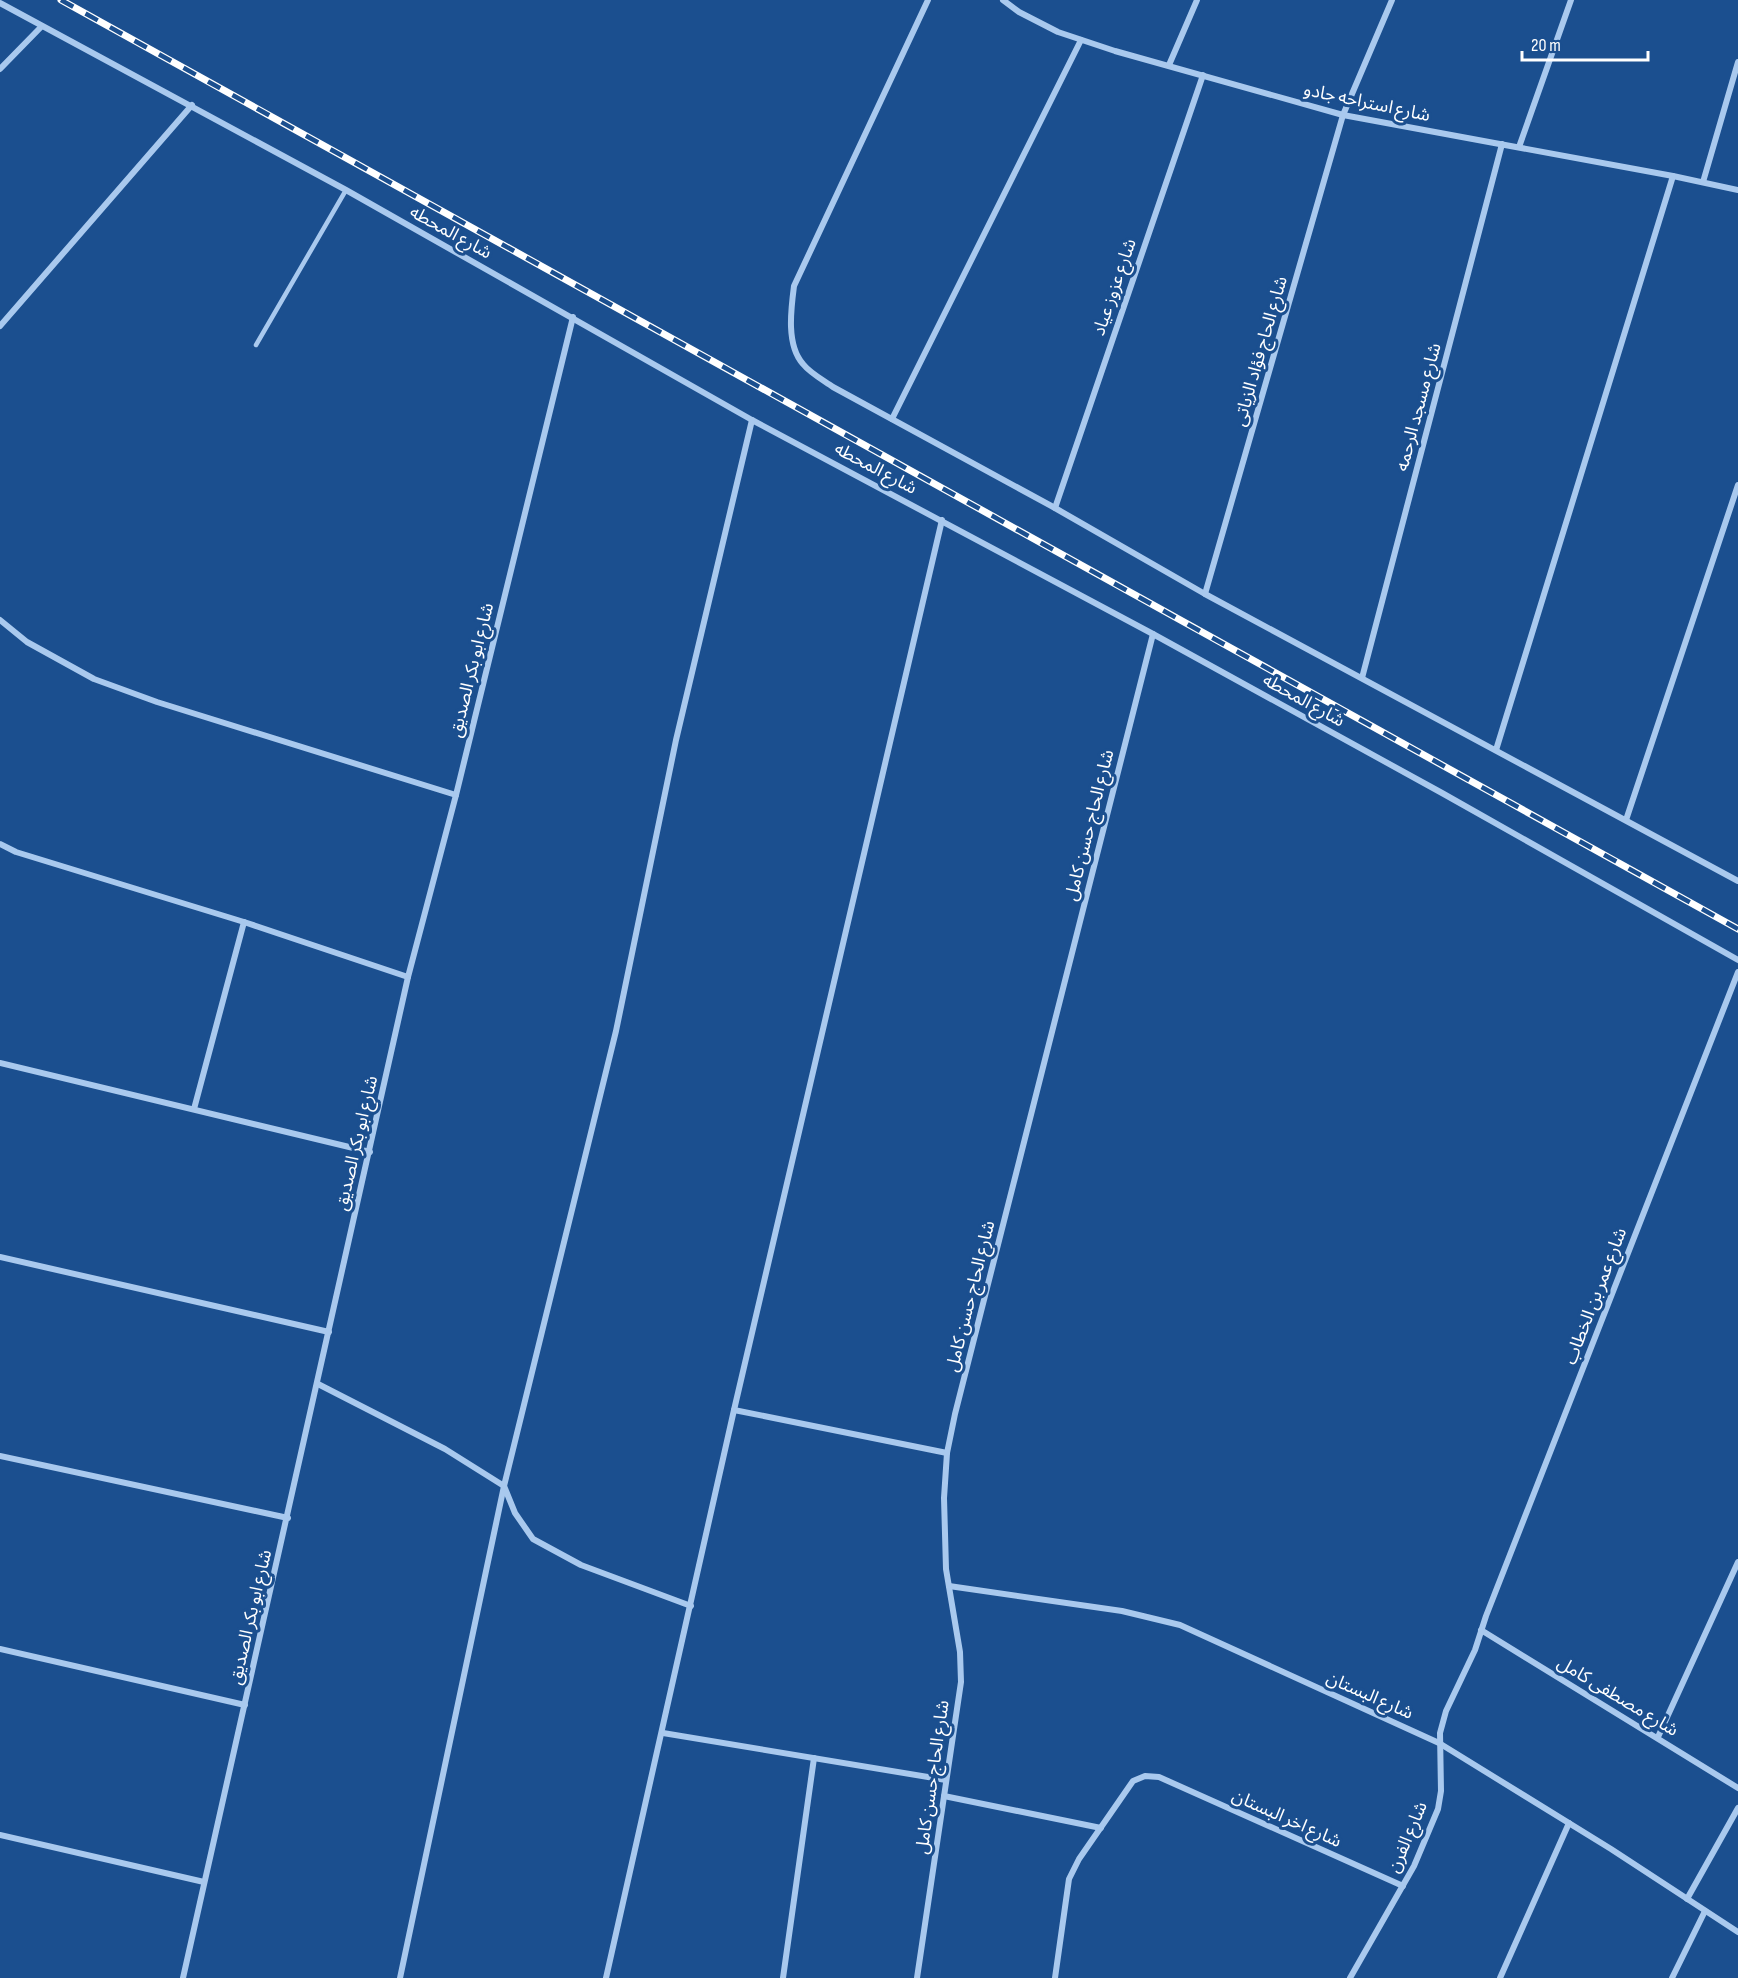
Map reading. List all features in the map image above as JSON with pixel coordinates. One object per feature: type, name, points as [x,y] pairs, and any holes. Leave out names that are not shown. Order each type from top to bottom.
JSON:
[{"type":"street","points":[[928,0],[794,286],[790,317],[793,342],[802,363],[833,387],[1205,594],[1738,881]]},
{"type":"street","name":"شارع استراحه جادو","points":[[1003,0],[1019,12],[1058,32],[1081,40],[1343,115],[1738,190]]},
{"type":"street","points":[[1168,64],[1197,0]]},
{"type":"street","name":"شارع الحاج فؤاد الزياتى","points":[[1205,594],[1343,115],[1392,0]]},
{"type":"street","points":[[1519,147],[1571,0]]},
{"type":"street","name":"شارع المحطه","points":[[0,3],[346,190],[752,420],[1153,634],[1431,787],[1738,960]]},
{"type":"street","points":[[0,69],[41,27]]},
{"type":"street","points":[[892,419],[1081,40]]},
{"type":"street","points":[[1703,182],[1738,62]]},
{"type":"street","name":"شارع عزوز عياد","points":[[1054,508],[1203,75]]},
{"type":"street","points":[[0,326],[192,105]]},
{"type":"street","name":"شارع مسجد الرحمه","points":[[1362,678],[1502,144]]},
{"type":"street","points":[[1496,750],[1673,176]]},
{"type":"street","name":"شارع ابو بكر الصديق","points":[[183,1978],[408,977],[456,795],[573,317]]},
{"type":"street","points":[[400,1978],[504,1486],[615,1031],[676,740],[752,420]]},
{"type":"street","points":[[1626,820],[1738,485]]},
{"type":"street","points":[[606,1978],[734,1410],[942,520]]},
{"type":"street","points":[[0,620],[27,642],[94,679],[157,702],[456,795]]},
{"type":"street","name":"شارع الحاج حسن كامل","points":[[917,1978],[961,1682],[960,1652],[946,1569],[944,1497],[947,1453],[1153,634]]},
{"type":"street","points":[[0,844],[16,852],[244,922],[408,977]]},
{"type":"street","points":[[194,1109],[244,922]]},
{"type":"street","name":"شارع عمر بن الخطاب","points":[[1481,1630],[1738,972]]},
{"type":"street","points":[[0,1063],[370,1152]]},
{"type":"street","points":[[0,1257],[329,1332]]},
{"type":"street","points":[[318,1384],[445,1449],[504,1486],[515,1514],[533,1539],[581,1565],[691,1606]]},
{"type":"street","points":[[734,1410],[947,1453]]},
{"type":"street","points":[[0,1456],[288,1518]]},
{"type":"street","points":[[1658,1737],[1738,1562]]},
{"type":"street","name":"شارع البستان","points":[[949,1586],[1122,1611],[1180,1625],[1439,1743],[1569,1823],[1738,1932]]},
{"type":"street","name":"شارع مصطفى كامل","points":[[1481,1630],[1738,1788]]},
{"type":"street","name":"شارع الفرن","points":[[1350,1978],[1414,1866],[1438,1809],[1441,1791],[1440,1733],[1446,1711],[1475,1650],[1481,1630]]},
{"type":"street","points":[[0,1649],[245,1705]]},
{"type":"street","points":[[663,1733],[946,1780]]},
{"type":"street","points":[[783,1978],[814,1758]]},
{"type":"street","name":"شارع اخر البستان","points":[[1101,1827],[1133,1781],[1145,1776],[1159,1777],[1403,1886]]},
{"type":"street","points":[[944,1796],[1101,1827],[1069,1878],[1056,1978]]},
{"type":"street","points":[[1687,1899],[1738,1808]]},
{"type":"street","points":[[1500,1978],[1569,1823]]},
{"type":"street","points":[[0,1835],[204,1882]]},
{"type":"street","points":[[1672,1978],[1705,1911]]},
{"type":"lane","points":[[256,345],[346,190]]},
{"type":"railway","points":[[61,0],[1738,929]]}]
